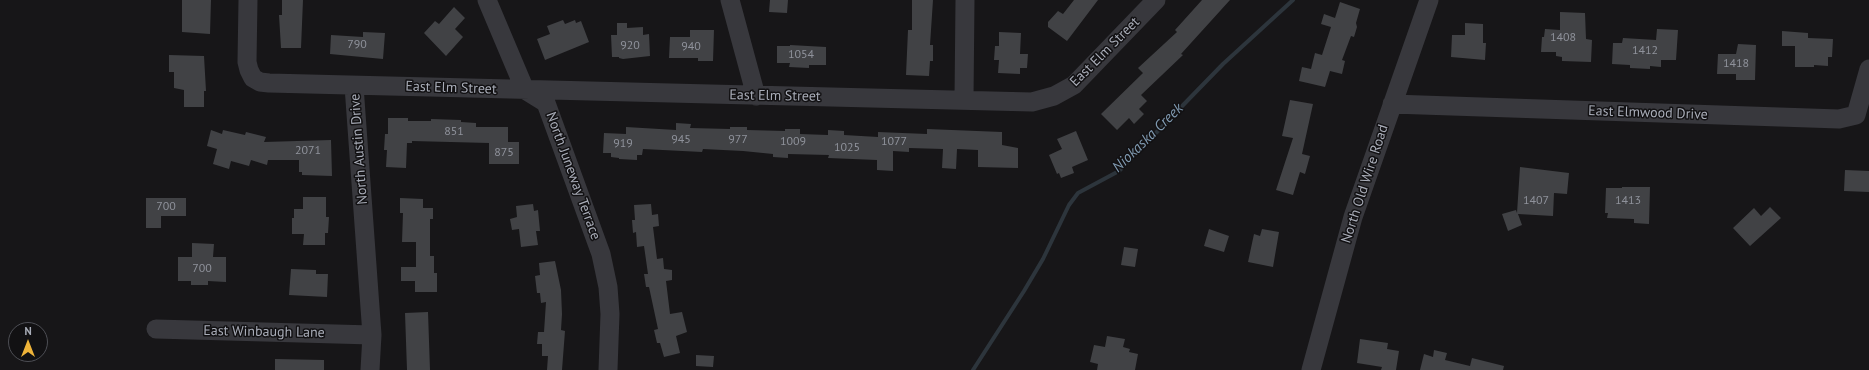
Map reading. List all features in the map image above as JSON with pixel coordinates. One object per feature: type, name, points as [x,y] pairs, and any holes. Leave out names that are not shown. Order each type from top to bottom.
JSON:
[{"type":"street","name":"North Austin Drive","points":[[248,0],[247,62],[253,78],[260,82],[269,83],[354,86],[372,335],[370,370]]},
{"type":"street","points":[[487,0],[525,90]]},
{"type":"street","points":[[730,0],[756,96]]},
{"type":"street","points":[[964,99],[965,0]]},
{"type":"street","name":"East Elm Street","points":[[354,86],[756,96],[964,99],[1032,102],[1054,96],[1074,85],[1156,0]]},
{"type":"street","name":"North Old Wire Road","points":[[1311,370],[1354,217],[1429,0]]},
{"type":"street","name":"East Elmwood Drive","points":[[1392,104],[1839,119],[1856,115],[1869,69]]},
{"type":"street","name":"North Juneway Terrace","points":[[525,90],[546,103],[601,254],[608,287],[610,314],[608,370]]},
{"type":"street","name":"East Winbaugh Lane","points":[[156,329],[372,335]]},
{"type":"building","points":[[182,0],[211,0],[210,34],[182,32]]},
{"type":"building","points":[[282,0],[303,0],[301,48],[281,48],[279,15],[282,15]]},
{"type":"building","points":[[770,0],[788,0],[787,13],[769,12]]},
{"type":"building","points":[[912,0],[933,0],[930,45],[933,45],[933,61],[930,61],[929,76],[906,75],[908,30],[912,30]]},
{"type":"building","points":[[1074,0],[1098,0],[1067,41],[1048,27],[1048,22],[1058,11],[1063,14]]},
{"type":"building","points":[[1202,0],[1230,0],[1181,54],[1183,55],[1141,95],[1147,101],[1139,109],[1144,114],[1134,124],[1129,118],[1117,130],[1101,114],[1143,73],[1138,68],[1177,32],[1175,30]]},
{"type":"building","points":[[1340,2],[1360,9],[1354,37],[1351,36],[1342,60],[1345,61],[1342,74],[1330,71],[1325,87],[1299,81],[1302,67],[1311,69],[1315,53],[1322,55],[1331,27],[1321,24],[1324,14],[1335,18]]},
{"type":"building","points":[[454,7],[465,18],[455,29],[463,37],[446,56],[424,33],[435,21],[439,24]]},
{"type":"building","points":[[1560,12],[1585,13],[1586,39],[1592,40],[1591,62],[1562,61],[1562,57],[1556,56],[1556,52],[1541,52],[1542,37],[1544,37],[1545,29],[1560,30]]},
{"type":"building","points":[[563,20],[565,24],[575,20],[576,23],[581,21],[589,42],[545,60],[537,39],[550,34],[547,26]]},
{"type":"building","points":[[617,23],[627,23],[627,28],[643,27],[643,35],[649,34],[650,56],[623,59],[619,57],[612,57],[611,35],[617,35]]},
{"type":"building","points":[[1465,23],[1483,24],[1483,43],[1486,43],[1485,60],[1451,57],[1452,35],[1465,35]]},
{"type":"building","points":[[1657,29],[1678,30],[1676,60],[1661,60],[1661,67],[1650,66],[1650,69],[1630,68],[1630,65],[1612,64],[1613,43],[1622,43],[1623,38],[1656,40]]},
{"type":"building","points":[[690,30],[714,30],[713,61],[698,61],[698,58],[669,58],[670,37],[690,37]]},
{"type":"building","points":[[1782,31],[1808,33],[1808,38],[1833,39],[1832,57],[1828,57],[1828,66],[1814,65],[1814,67],[1795,67],[1795,46],[1782,46]]},
{"type":"building","points":[[363,32],[385,33],[383,59],[330,54],[331,35],[363,37]]},
{"type":"building","points":[[999,32],[1021,33],[1020,54],[1028,54],[1027,68],[1020,68],[1020,74],[998,73],[999,60],[994,60],[995,46],[999,46]]},
{"type":"building","points":[[1738,44],[1756,45],[1755,80],[1736,80],[1736,74],[1717,74],[1718,54],[1736,54]]},
{"type":"building","points":[[790,45],[826,47],[826,65],[809,65],[809,68],[789,67],[790,63],[777,63],[777,46]]},
{"type":"building","points":[[169,55],[204,56],[206,91],[204,91],[204,107],[184,107],[184,90],[174,88],[174,72],[169,72]]},
{"type":"building","points":[[1290,100],[1313,104],[1302,154],[1310,156],[1305,174],[1300,172],[1293,195],[1276,190],[1293,138],[1282,136]]},
{"type":"building","points":[[388,118],[408,118],[408,121],[431,121],[431,119],[461,120],[461,122],[476,123],[476,127],[508,127],[508,142],[519,142],[519,164],[489,164],[489,143],[412,141],[412,143],[407,143],[406,168],[386,167],[387,150],[384,150],[385,134],[388,134]]},
{"type":"building","points":[[676,123],[691,124],[690,128],[730,129],[730,127],[747,127],[747,130],[785,131],[785,129],[800,129],[800,134],[828,135],[828,130],[844,131],[844,135],[878,137],[878,132],[927,134],[927,129],[1002,132],[1002,145],[1018,148],[1018,168],[978,167],[978,150],[957,149],[956,169],[942,168],[943,149],[909,148],[909,152],[893,151],[893,171],[877,170],[877,160],[828,158],[829,155],[788,154],[788,158],[773,157],[773,154],[743,151],[703,149],[702,152],[643,149],[642,155],[637,155],[637,160],[619,159],[611,157],[611,153],[603,153],[604,133],[626,134],[626,127],[676,130]]},
{"type":"building","points":[[211,130],[222,134],[223,130],[245,135],[246,132],[266,137],[264,142],[331,140],[332,176],[302,175],[302,172],[299,172],[299,160],[268,160],[267,165],[251,160],[249,166],[231,161],[229,169],[213,164],[217,149],[207,146]]},
{"type":"building","points":[[1076,131],[1088,160],[1072,167],[1074,173],[1061,178],[1059,173],[1057,174],[1049,155],[1062,149],[1057,139]]},
{"type":"building","points":[[1520,167],[1569,173],[1567,194],[1554,193],[1553,216],[1518,214],[1522,225],[1508,231],[1502,214],[1516,210],[1517,213]]},
{"type":"building","points":[[1845,170],[1869,171],[1869,192],[1844,191]]},
{"type":"building","points":[[1650,187],[1649,224],[1634,223],[1634,219],[1607,218],[1608,213],[1605,213],[1606,188]]},
{"type":"building","points":[[303,197],[326,197],[326,217],[329,217],[328,233],[325,233],[325,245],[303,245],[304,234],[292,234],[292,218],[294,218],[294,209],[303,209]]},
{"type":"building","points":[[146,198],[186,198],[186,216],[161,216],[161,228],[146,228]]},
{"type":"building","points":[[400,198],[423,199],[423,208],[433,208],[433,219],[430,219],[430,256],[434,256],[434,273],[437,273],[437,292],[415,292],[415,281],[401,281],[401,267],[416,267],[416,242],[402,242],[403,213],[400,213]]},
{"type":"building","points":[[533,204],[534,211],[538,210],[540,231],[536,231],[538,245],[521,247],[519,229],[512,230],[510,219],[517,217],[516,206]]},
{"type":"building","points":[[651,204],[652,215],[658,214],[659,226],[653,227],[657,259],[663,258],[664,269],[672,270],[672,280],[666,281],[670,314],[682,312],[687,332],[676,336],[680,353],[664,357],[660,343],[657,343],[654,330],[658,329],[649,287],[646,287],[644,274],[648,274],[644,246],[637,247],[636,232],[633,233],[632,220],[635,220],[634,205]]},
{"type":"building","points":[[1770,207],[1781,218],[1750,246],[1733,228],[1754,208],[1761,216]]},
{"type":"building","points":[[1209,229],[1229,236],[1224,252],[1204,246]]},
{"type":"building","points":[[1262,229],[1279,232],[1273,267],[1248,262],[1254,234],[1260,236]]},
{"type":"building","points":[[192,243],[214,244],[213,257],[226,257],[226,282],[208,281],[208,285],[191,285],[191,281],[178,281],[178,257],[192,257]]},
{"type":"building","points":[[1124,247],[1138,249],[1135,267],[1121,265]]},
{"type":"building","points":[[555,261],[561,290],[561,330],[565,331],[562,370],[547,370],[548,356],[542,356],[542,344],[537,344],[538,332],[544,332],[546,302],[541,303],[540,293],[537,293],[535,276],[540,275],[539,263]]},
{"type":"building","points":[[291,269],[316,270],[316,274],[328,274],[327,297],[289,295]]},
{"type":"building","points":[[428,312],[430,370],[407,370],[405,313]]},
{"type":"building","points":[[1107,336],[1125,339],[1123,347],[1130,349],[1129,352],[1138,354],[1135,370],[1097,370],[1098,364],[1090,362],[1094,345],[1105,347]]},
{"type":"building","points":[[1360,339],[1388,343],[1387,349],[1399,351],[1396,370],[1381,370],[1382,367],[1357,363]]},
{"type":"building","points":[[1434,350],[1447,353],[1445,360],[1470,366],[1472,358],[1504,366],[1503,370],[1420,370],[1424,354],[1433,357]]},
{"type":"building","points":[[696,355],[714,356],[713,367],[696,366]]},
{"type":"building","points":[[275,359],[324,360],[324,370],[275,370]]},
{"type":"waterway","name":"Niokaska Creek","points":[[973,370],[1043,259],[1069,205],[1078,193],[1119,171],[1223,64],[1293,0]]}]
